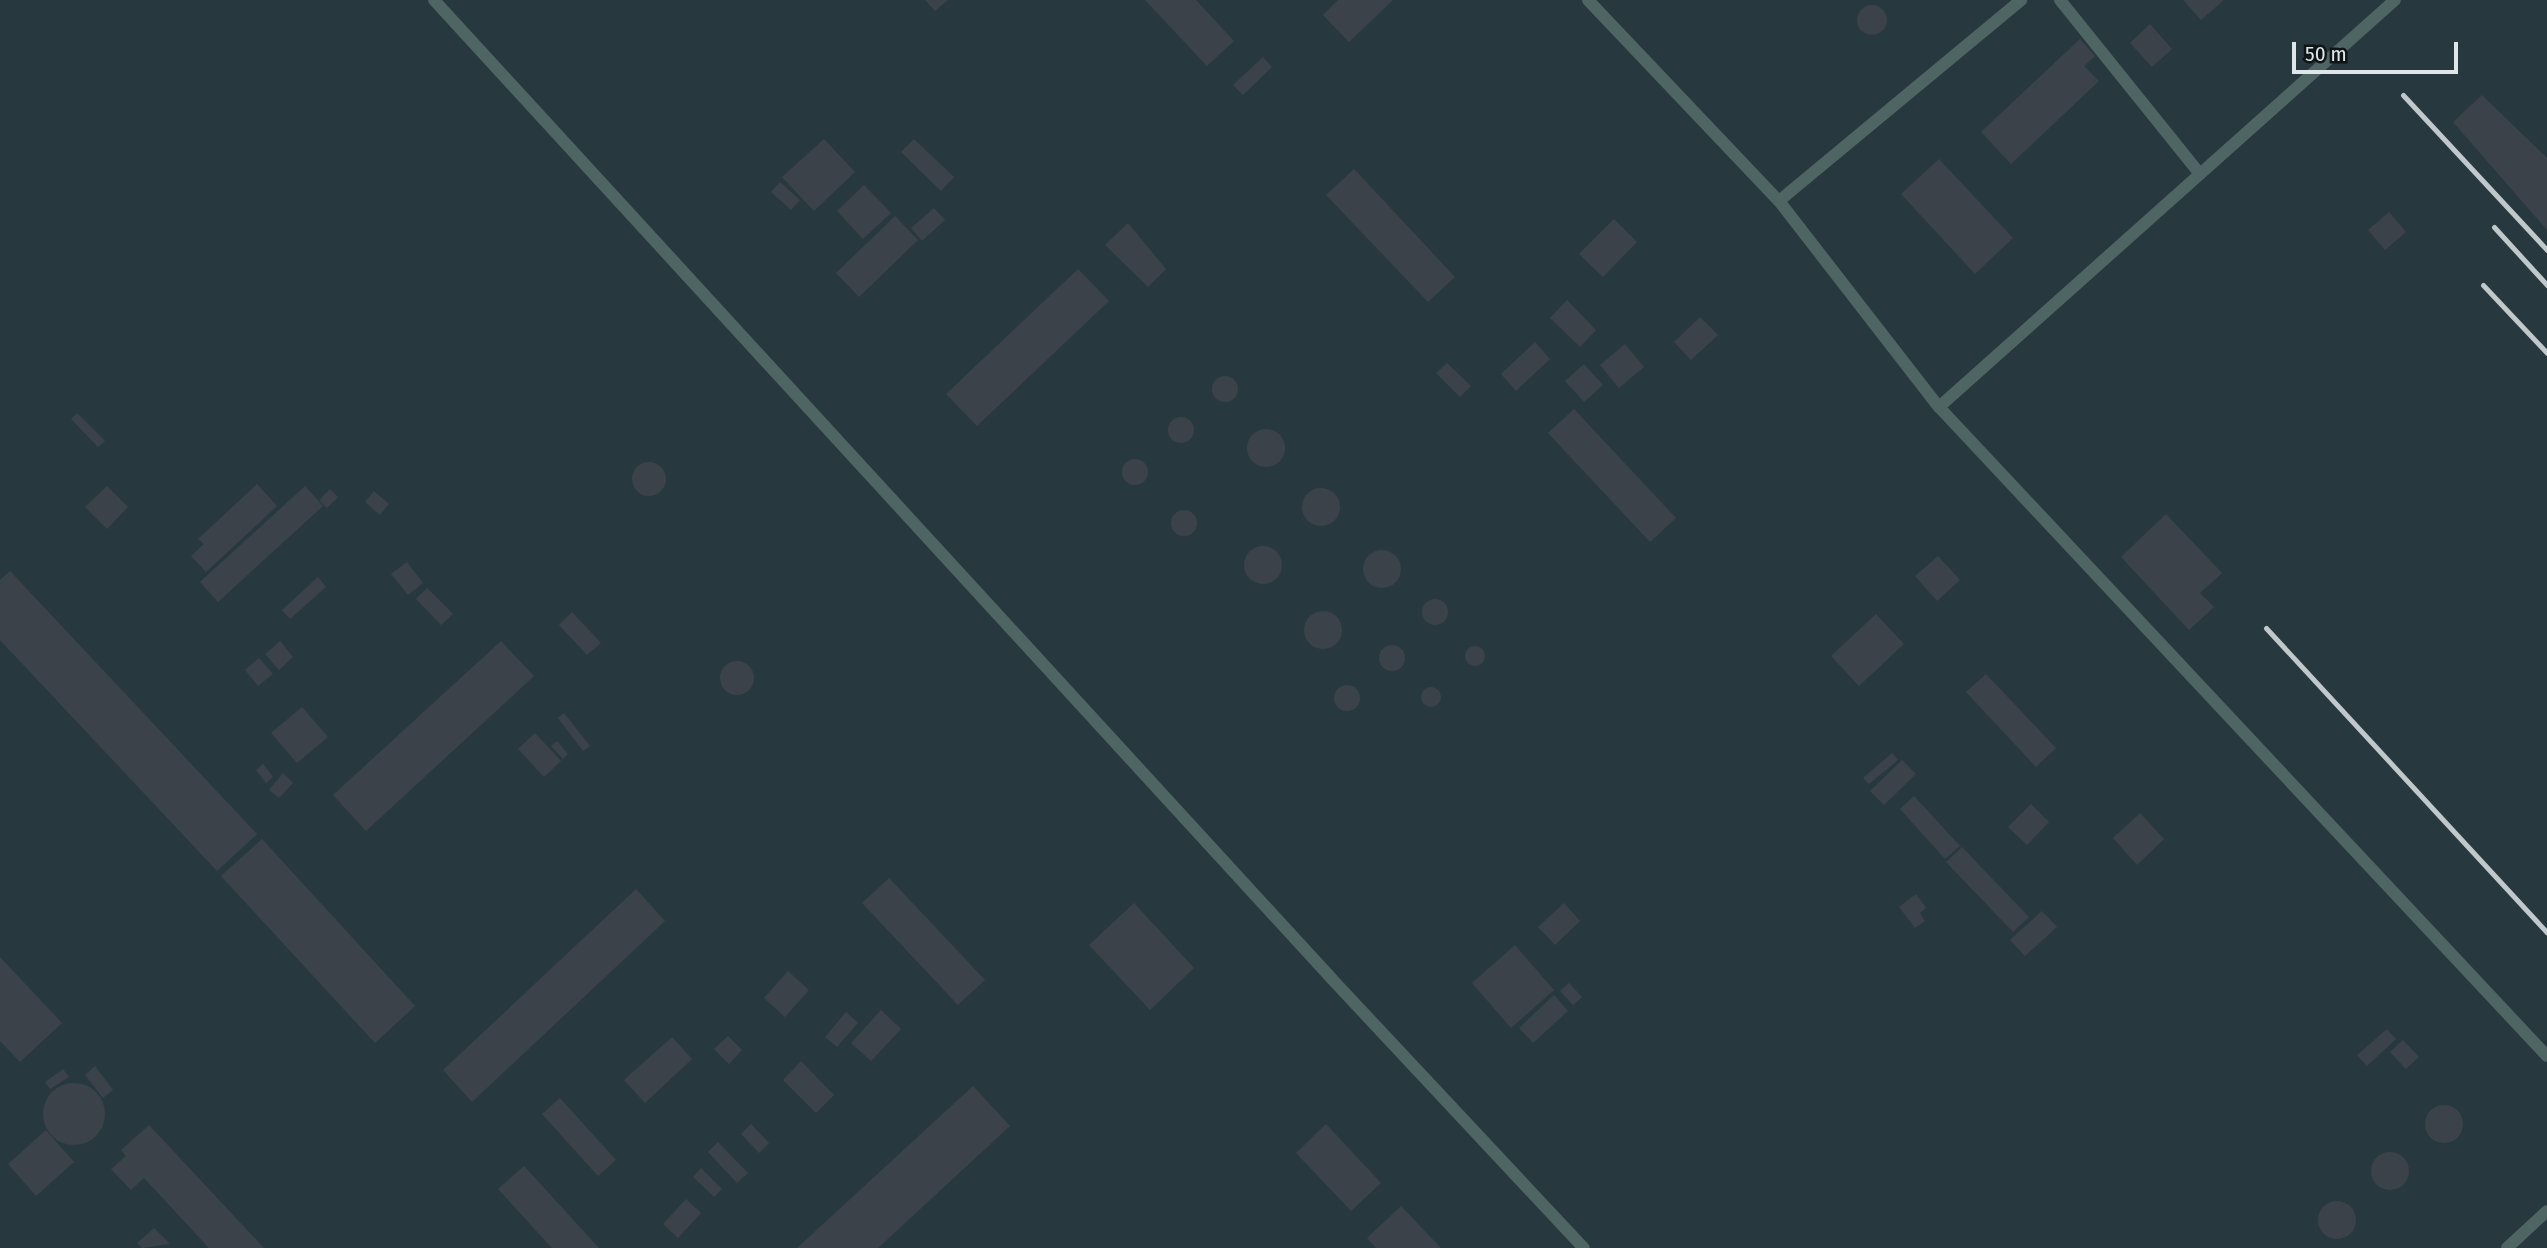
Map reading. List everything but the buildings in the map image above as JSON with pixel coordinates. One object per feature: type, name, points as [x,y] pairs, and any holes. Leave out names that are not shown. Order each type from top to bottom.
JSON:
[{"type":"lane","points":[[434,0],[1331,978],[1584,1248]]},
{"type":"lane","points":[[1588,0],[1779,201],[1939,407],[2547,1056]]},
{"type":"lane","points":[[1779,201],[2021,0]]},
{"type":"lane","points":[[2060,0],[2200,174]]},
{"type":"lane","points":[[1939,407],[2395,0]]},
{"type":"lane","points":[[2507,1248],[2547,1211]]},
{"type":"shaded area","points":[[0,0],[2547,0],[2547,1248],[0,1248]]},
{"type":"railway","points":[[2403,95],[2547,250]]},
{"type":"railway","points":[[2494,227],[2547,285]]},
{"type":"railway","points":[[2483,285],[2547,353]]},
{"type":"railway","points":[[2266,628],[2547,932]]}]
